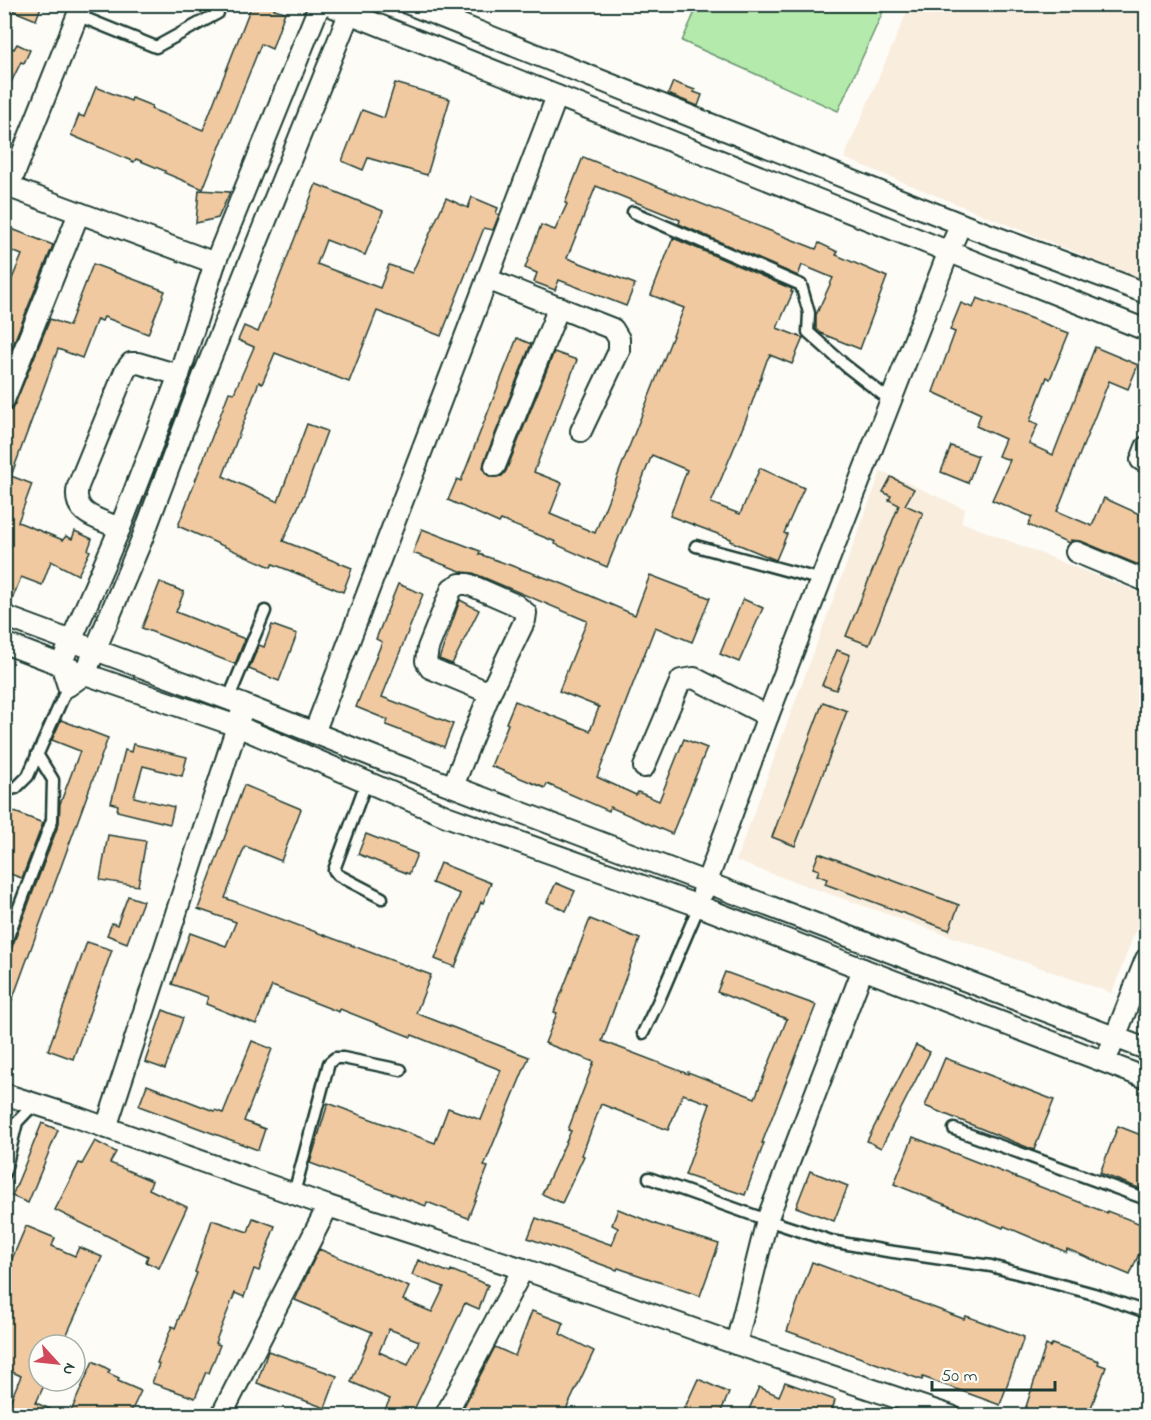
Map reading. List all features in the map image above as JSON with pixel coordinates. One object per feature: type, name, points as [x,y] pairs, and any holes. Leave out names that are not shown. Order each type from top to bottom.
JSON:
[{"type":"street","points":[[320,4],[215,263],[179,375],[120,528],[61,664],[68,686],[85,674],[142,539],[203,376],[351,9]]},
{"type":"street","points":[[326,4],[351,9],[556,96],[1146,330]]},
{"type":"street","points":[[410,4],[961,224],[1146,293]]},
{"type":"street","points":[[79,10],[7,186],[215,263]]},
{"type":"street","points":[[314,733],[556,96]]},
{"type":"street","points":[[4,399],[79,213]]},
{"type":"street","points":[[699,906],[768,716],[961,224]]},
{"type":"street","points":[[487,279],[613,329],[619,339],[619,351],[581,432]]},
{"type":"street","points":[[495,466],[559,307]]},
{"type":"street","points":[[120,528],[93,517],[79,507],[76,496],[78,486],[125,371],[131,363],[179,375]]},
{"type":"street","points":[[1146,447],[1141,460],[1146,462]]},
{"type":"street","points":[[1076,552],[1146,581]]},
{"type":"street","points":[[453,786],[490,693],[525,620],[526,613],[506,600],[468,584],[460,584],[452,588],[428,648],[426,661],[430,668],[490,693]]},
{"type":"street","points":[[4,616],[236,702],[1146,1049]]},
{"type":"street","points":[[4,643],[85,674],[237,726],[367,780],[446,816],[699,906],[1146,1078]]},
{"type":"street","points":[[644,766],[681,680],[694,678],[768,716]]},
{"type":"street","points":[[106,1128],[237,726],[236,702]]},
{"type":"street","points":[[1106,1064],[1146,960]]},
{"type":"street","points":[[736,1344],[767,1220],[863,969]]},
{"type":"street","points":[[5,1095],[951,1416]]},
{"type":"street","points":[[221,1416],[328,1206]]},
{"type":"street","points":[[445,1416],[523,1269]]},
{"type":"lane","points":[[79,10],[156,47],[218,13]]},
{"type":"lane","points":[[633,212],[801,285],[809,313],[808,332],[846,366],[891,401]]},
{"type":"lane","points":[[696,546],[822,580]]},
{"type":"lane","points":[[236,702],[265,611]]},
{"type":"lane","points":[[4,791],[16,788],[28,776],[68,686]]},
{"type":"lane","points":[[4,947],[8,926],[52,820],[53,780],[37,754]]},
{"type":"lane","points":[[367,780],[334,870],[338,875],[382,898]]},
{"type":"lane","points":[[643,1033],[699,906]]},
{"type":"lane","points":[[294,1193],[330,1063],[336,1058],[343,1058],[401,1070]]},
{"type":"lane","points":[[4,1175],[17,1122],[34,1104]]},
{"type":"lane","points":[[954,1129],[1146,1199]]},
{"type":"lane","points":[[649,1178],[831,1241],[991,1266],[1094,1294],[1146,1312]]},
{"type":"shaded area","points":[[910,5],[1146,5],[1146,281],[844,158]]},
{"type":"shaded area","points":[[881,471],[965,509],[961,522],[1146,595],[1146,902],[1112,993],[736,861]]},
{"type":"green space","points":[[698,4],[886,5],[838,111],[682,41]]},
{"type":"building","points":[[4,4],[42,4],[36,20],[4,7]]},
{"type":"building","points":[[252,4],[276,4],[274,9],[285,12],[272,49],[261,44],[203,189],[136,159],[134,162],[71,135],[79,115],[84,117],[96,87],[131,101],[132,98],[152,106],[151,109],[203,130]]},
{"type":"building","points":[[17,44],[30,50],[24,63],[21,62],[4,97],[4,45],[14,49]]},
{"type":"building","points":[[673,82],[702,95],[698,106],[668,94]]},
{"type":"building","points":[[395,83],[450,99],[427,175],[368,158],[363,170],[342,161],[362,110],[384,118]]},
{"type":"building","points":[[583,157],[816,249],[819,243],[838,252],[836,255],[887,277],[860,349],[820,333],[816,329],[816,315],[833,278],[802,265],[798,276],[679,224],[680,220],[596,186],[567,258],[635,284],[626,306],[559,280],[555,290],[534,282],[537,273],[525,268],[541,225],[555,230],[567,204],[565,203]]},
{"type":"building","points":[[316,184],[383,211],[365,255],[326,240],[317,264],[380,288],[389,265],[412,273],[446,198],[468,208],[472,197],[498,208],[496,213],[499,215],[493,230],[484,228],[441,336],[377,311],[349,382],[275,353],[262,384],[259,382],[223,476],[278,502],[307,424],[327,431],[304,494],[283,541],[352,568],[343,592],[273,564],[271,567],[178,526],[229,392],[234,393],[254,347],[238,340],[244,326],[258,332]]},
{"type":"building","points":[[199,190],[230,192],[218,218],[196,223]]},
{"type":"building","points":[[4,226],[53,245],[4,367],[4,298],[22,255],[4,248]]},
{"type":"building","points":[[673,238],[792,289],[791,292],[793,292],[777,328],[803,338],[792,364],[770,355],[767,360],[747,417],[711,503],[740,514],[760,468],[804,488],[784,533],[787,534],[776,560],[730,541],[731,539],[670,516],[687,470],[652,455],[607,567],[555,544],[556,542],[501,520],[499,523],[448,500],[457,479],[461,481],[517,338],[531,344],[483,468],[491,477],[502,476],[506,471],[554,352],[577,360],[534,472],[562,483],[550,514],[595,533],[684,308],[651,295]]},
{"type":"building","points":[[93,264],[165,291],[148,334],[104,317],[102,321],[97,319],[82,358],[58,349],[11,476],[32,484],[18,522],[63,540],[66,536],[72,539],[75,531],[92,539],[88,550],[90,551],[78,575],[51,561],[42,585],[21,577],[10,605],[4,604],[4,412],[11,410],[15,404],[50,319],[69,326]]},
{"type":"building","points":[[977,298],[1069,333],[1050,379],[1047,377],[1030,421],[1038,424],[1029,444],[1053,455],[1095,347],[1138,365],[1128,389],[1109,381],[1057,511],[1092,526],[1104,498],[1146,517],[1146,568],[1081,541],[1070,540],[1069,543],[1028,525],[1032,517],[992,500],[1010,460],[998,456],[1005,439],[976,426],[981,414],[933,392],[955,332],[950,330],[961,303],[973,308]]},
{"type":"building","points":[[951,446],[978,456],[968,483],[941,472]]},
{"type":"building","points":[[891,477],[914,489],[905,505],[923,513],[869,645],[846,636],[899,505],[889,500],[891,496],[883,492]]},
{"type":"building","points":[[422,529],[480,551],[479,554],[563,584],[635,615],[650,575],[710,598],[692,642],[655,627],[597,777],[636,795],[638,792],[659,801],[684,739],[707,748],[672,834],[610,807],[609,811],[547,784],[545,788],[491,766],[515,701],[590,731],[599,707],[559,691],[587,621],[473,573],[463,572],[413,553]]},
{"type":"building","points":[[160,582],[184,592],[176,612],[245,639],[235,664],[142,628]]},
{"type":"building","points":[[398,584],[423,594],[382,697],[453,724],[444,747],[386,725],[388,720],[356,707],[382,642],[376,639]]},
{"type":"building","points":[[743,599],[763,608],[739,662],[720,654]]},
{"type":"building","points":[[460,600],[479,610],[452,664],[439,659]]},
{"type":"building","points":[[272,625],[297,634],[279,681],[249,669],[259,645],[264,647]]},
{"type":"building","points":[[837,650],[850,655],[836,690],[822,685]]},
{"type":"building","points":[[823,702],[847,711],[795,846],[772,837]]},
{"type":"building","points":[[61,720],[108,738],[6,1017],[4,1016],[4,959],[11,950],[59,823],[60,804],[80,751],[52,740]]},
{"type":"building","points":[[133,744],[187,757],[182,776],[143,766],[134,797],[174,807],[170,824],[117,811],[118,805],[111,803],[125,750],[131,752]]},
{"type":"building","points":[[244,785],[301,809],[281,861],[245,846],[225,898],[431,975],[416,1013],[529,1057],[484,1166],[488,1167],[468,1218],[427,1202],[426,1206],[310,1163],[328,1103],[435,1143],[448,1108],[481,1120],[501,1070],[412,1035],[411,1037],[340,1009],[339,1012],[272,986],[256,1024],[206,1004],[208,997],[172,984],[190,933],[226,946],[236,922],[198,909]]},
{"type":"building","points":[[4,808],[43,823],[22,878],[4,872]]},
{"type":"building","points":[[366,834],[417,854],[409,874],[358,854]]},
{"type":"building","points":[[108,835],[146,841],[138,886],[100,880]]},
{"type":"building","points":[[819,853],[959,905],[949,930],[825,884],[827,879],[817,875],[819,870],[813,868]]},
{"type":"building","points":[[440,863],[491,883],[455,967],[435,959],[460,894],[432,883]]},
{"type":"building","points":[[556,883],[575,891],[566,911],[547,902]]},
{"type":"building","points":[[128,896],[143,901],[127,943],[107,935],[112,923],[117,925]]},
{"type":"building","points":[[590,919],[640,939],[602,1041],[688,1074],[688,1072],[755,1098],[787,1019],[717,992],[725,972],[816,1005],[762,1143],[764,1143],[745,1195],[685,1175],[710,1104],[683,1094],[668,1130],[601,1104],[582,1155],[584,1156],[562,1203],[542,1194],[571,1131],[568,1130],[594,1062],[545,1043],[557,1013],[554,1012]]},
{"type":"building","points":[[87,942],[112,950],[73,1059],[48,1050]]},
{"type":"building","points":[[163,1010],[183,1018],[165,1069],[145,1062]]},
{"type":"building","points":[[252,1041],[272,1049],[244,1121],[265,1129],[258,1150],[139,1106],[147,1085],[223,1113]]},
{"type":"building","points":[[916,1045],[930,1052],[881,1148],[867,1141]]},
{"type":"building","points":[[945,1058],[1054,1100],[1034,1150],[925,1106]]},
{"type":"building","points":[[42,1123],[58,1130],[28,1203],[12,1196]]},
{"type":"building","points":[[1118,1126],[1146,1137],[1146,1191],[1100,1173]]},
{"type":"building","points":[[913,1137],[1146,1226],[1146,1237],[1130,1275],[1067,1249],[1066,1252],[1004,1226],[1003,1228],[894,1184]]},
{"type":"building","points":[[95,1141],[116,1152],[110,1163],[152,1181],[149,1189],[187,1207],[159,1268],[146,1262],[148,1256],[55,1210],[79,1163],[82,1164]]},
{"type":"building","points":[[810,1171],[848,1186],[834,1221],[796,1207]]},
{"type":"building","points":[[618,1209],[658,1225],[719,1244],[700,1296],[618,1268],[617,1270],[528,1238],[536,1218],[612,1245],[618,1228],[612,1225]]},
{"type":"building","points":[[253,1218],[275,1226],[269,1245],[259,1271],[254,1269],[244,1297],[235,1293],[215,1343],[220,1345],[209,1373],[206,1372],[195,1398],[152,1383],[159,1364],[157,1363],[172,1326],[175,1328],[197,1273],[195,1272],[212,1220],[248,1232]]},
{"type":"building","points":[[26,1226],[55,1238],[52,1246],[75,1256],[79,1247],[102,1257],[67,1333],[27,1333],[27,1393],[41,1393],[36,1403],[66,1416],[4,1416],[21,1376],[8,1370],[9,1367],[4,1365],[4,1278]]},
{"type":"building","points":[[319,1249],[409,1287],[403,1300],[432,1312],[444,1287],[412,1275],[418,1260],[488,1285],[479,1309],[465,1303],[411,1416],[382,1416],[390,1399],[351,1382],[372,1332],[295,1300]],"holes":[[[389,1329],[419,1341],[408,1365],[379,1352]]]},
{"type":"building","points":[[812,1262],[964,1319],[966,1316],[1024,1337],[1000,1405],[923,1377],[922,1380],[787,1331]]},
{"type":"building","points":[[532,1311],[564,1323],[560,1334],[594,1351],[563,1416],[459,1416],[495,1347],[515,1356]]},
{"type":"building","points":[[1052,1344],[1099,1361],[1098,1364],[1106,1367],[1088,1416],[1023,1416],[1046,1345],[1050,1347]]},
{"type":"building","points":[[268,1351],[337,1376],[325,1408],[257,1383]]},
{"type":"building","points":[[93,1361],[110,1370],[108,1373],[119,1378],[118,1381],[141,1391],[129,1416],[69,1416],[79,1393],[87,1393],[87,1375]]},
{"type":"building","points":[[698,1379],[729,1393],[719,1416],[681,1416]]},
{"type":"building","points":[[785,1382],[835,1400],[831,1416],[822,1416],[804,1408],[801,1416],[746,1416],[759,1387],[779,1396]]}]
